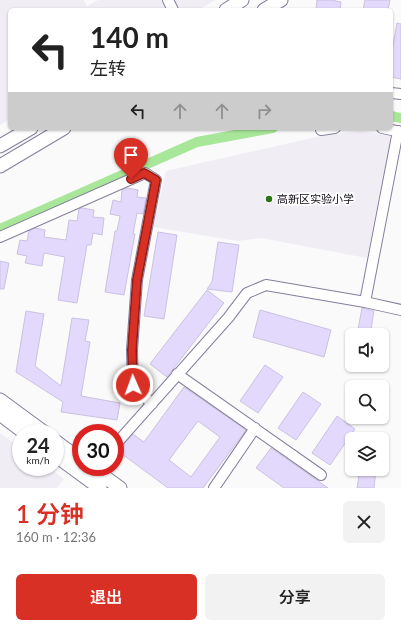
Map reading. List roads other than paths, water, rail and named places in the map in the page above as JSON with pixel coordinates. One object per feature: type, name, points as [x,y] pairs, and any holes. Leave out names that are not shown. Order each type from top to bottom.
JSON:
[{"type":"main road","points":[[229,8],[242,0]]},
{"type":"main road","points":[[267,8],[281,0]]},
{"type":"main road","points":[[0,146],[28,130]]},
{"type":"main road","points":[[0,166],[61,130]]},
{"type":"main road","points":[[0,400],[33,424]]},
{"type":"main road","points":[[0,414],[13,424]]},
{"type":"main road","points":[[64,447],[72,453]]},
{"type":"main road","points":[[64,462],[100,488]]},
{"type":"main road","points":[[104,476],[120,488]]},
{"type":"street","points":[[365,302],[400,131]]},
{"type":"street","points":[[0,237],[144,173],[156,180],[137,280],[132,350],[133,385],[152,404]]},
{"type":"street","points":[[124,435],[228,318],[247,293],[266,285],[365,302],[401,310]]},
{"type":"street","points":[[177,374],[322,475]]},
{"type":"street","points":[[214,488],[255,428]]},
{"type":"waterway","points":[[393,116],[401,118]]},
{"type":"waterway","points":[[0,229],[197,142],[262,130]]},
{"type":"place","name":"高新区实验小学","points":[[269,199]]}]
